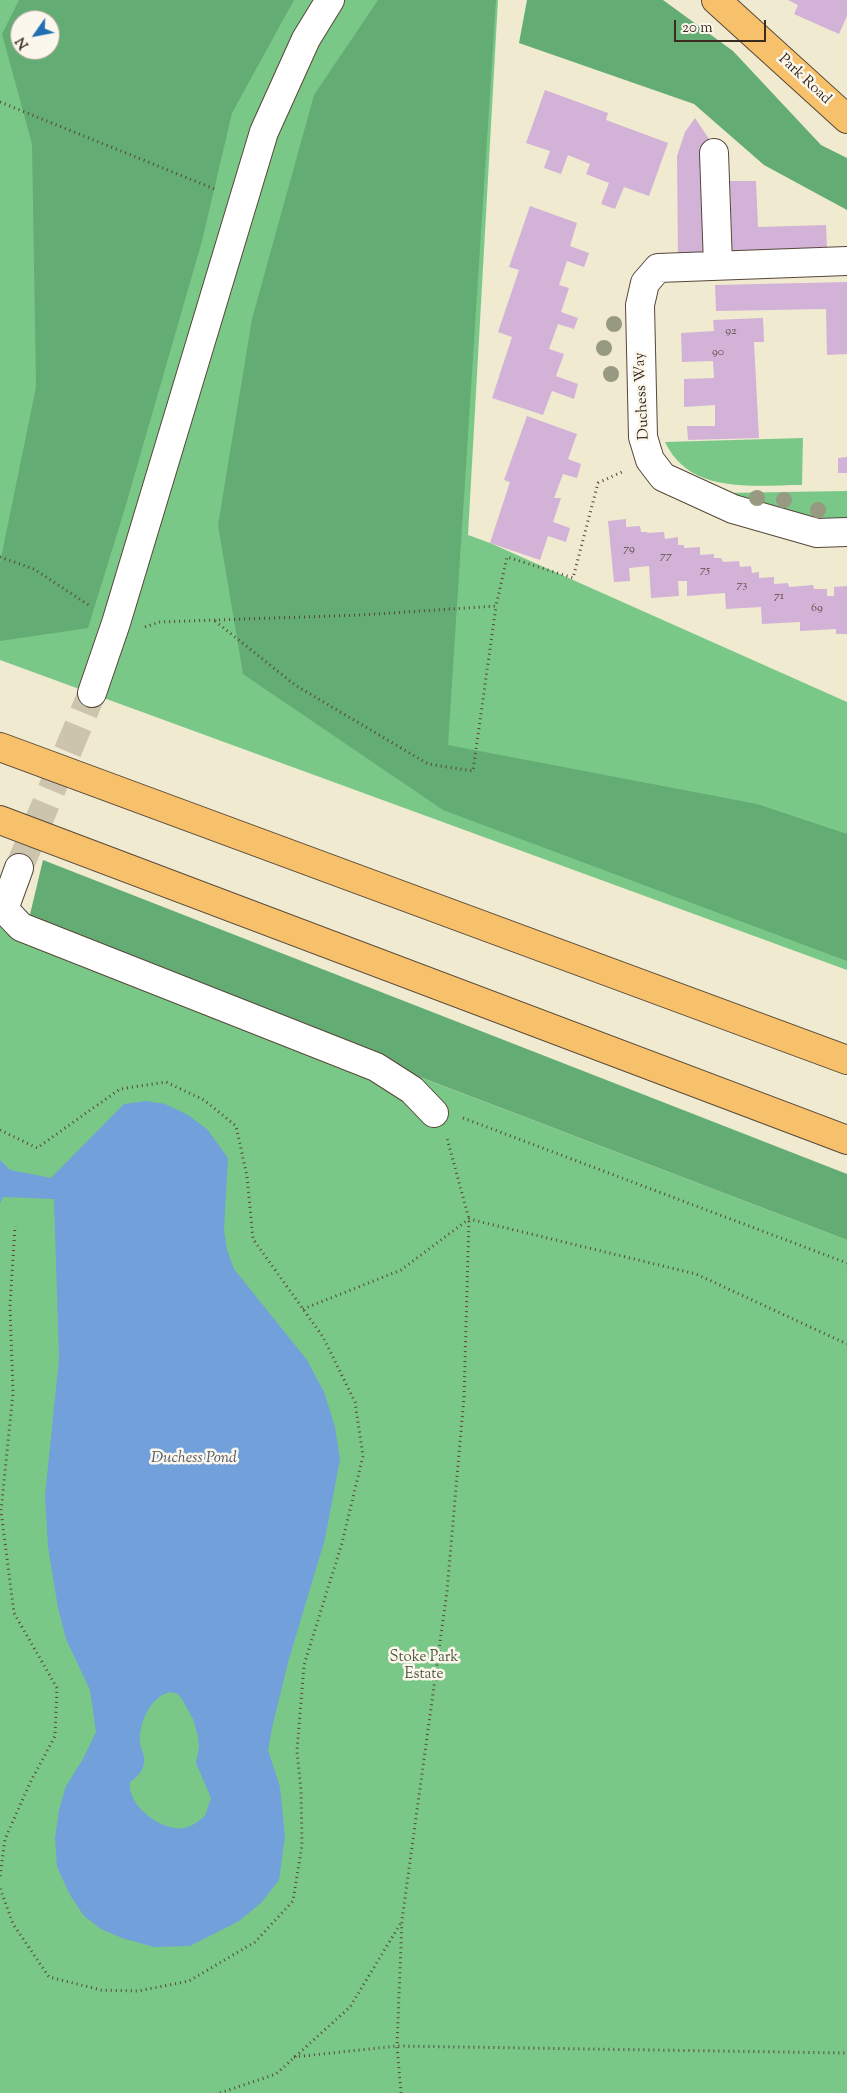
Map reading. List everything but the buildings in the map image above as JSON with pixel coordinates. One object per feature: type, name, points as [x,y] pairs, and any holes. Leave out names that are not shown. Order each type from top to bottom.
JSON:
[{"type":"main road","name":"Park Road","points":[[716,0],[847,119]]},
{"type":"main road","points":[[0,746],[847,1060]]},
{"type":"main road","points":[[0,820],[847,1140]]},
{"type":"street","points":[[92,693],[113,633],[264,132],[306,39],[330,0]]},
{"type":"street","points":[[714,153],[718,265]]},
{"type":"street","name":"Duchess Way","points":[[847,261],[658,268],[645,283],[640,305],[643,437],[650,460],[663,478],[732,509],[817,533],[847,532]]},
{"type":"street","points":[[18,868],[4,909],[21,927],[376,1067],[412,1090],[429,1108]]},
{"type":"path","points":[[0,102],[243,200]]},
{"type":"path","points":[[214,621],[294,685],[428,764],[473,771],[496,606],[507,557],[573,578],[598,483],[650,460]]},
{"type":"path","points":[[0,556],[34,569],[113,633],[138,629],[158,622],[362,615],[496,606]]},
{"type":"path","points":[[0,1130],[37,1148],[120,1089],[166,1082],[204,1100],[236,1126],[247,1176],[253,1239],[323,1337],[355,1402],[363,1456],[342,1543],[304,1665],[297,1751],[301,1791],[302,1845],[293,1901],[255,1942],[189,1981],[138,1991],[101,1990],[49,1977],[13,1924],[0,1888]]},
{"type":"path","points":[[401,2093],[397,2046],[402,1920],[447,1591],[464,1397],[469,1219],[447,1139],[429,1108]]},
{"type":"path","points":[[429,1108],[847,1263]]},
{"type":"path","points":[[303,1309],[401,1270],[469,1219]]},
{"type":"path","points":[[469,1219],[696,1274],[847,1344]]},
{"type":"path","points":[[0,1876],[5,1839],[30,1784],[55,1736],[57,1688],[14,1613],[1,1511],[12,1393],[10,1306],[16,1226]]},
{"type":"path","points":[[220,2093],[276,2074],[350,2007],[402,1920]]},
{"type":"path","points":[[294,2057],[397,2046],[847,2053]]},
{"type":"green space","points":[[0,0],[498,0],[468,535],[490,543],[847,702],[847,970],[0,660]]},
{"type":"green space","points":[[19,0],[294,0],[232,113],[202,241],[125,508],[88,628],[0,641],[0,563],[36,387],[32,144],[2,34],[10,18],[10,60],[60,60],[60,10],[14,10]]},
{"type":"green space","points":[[378,0],[496,0],[448,745],[757,804],[847,834],[847,961],[443,810],[243,674],[218,525],[252,319],[314,95]]},
{"type":"green space","points":[[527,0],[663,0],[733,51],[821,145],[847,158],[847,210],[764,165],[694,104],[519,43]]},
{"type":"green space","points":[[803,438],[802,485],[744,485],[706,479],[690,471],[676,459],[665,442]]},
{"type":"green space","points":[[847,491],[847,525],[828,526],[722,493]]},
{"type":"green space","points":[[43,860],[847,1174],[847,1240],[27,927]]},
{"type":"green space","name":"Stoke Park Estate","points":[[0,917],[847,1240],[847,2093],[0,2093]]},
{"type":"water","name":"Duchess Pond","points":[[146,1101],[165,1104],[188,1115],[207,1129],[228,1158],[224,1230],[227,1250],[234,1269],[307,1360],[324,1392],[335,1427],[340,1459],[325,1539],[289,1659],[268,1750],[280,1787],[285,1837],[279,1880],[261,1903],[239,1921],[190,1946],[154,1947],[122,1938],[101,1929],[84,1916],[70,1895],[57,1867],[55,1838],[59,1810],[66,1786],[83,1759],[96,1732],[90,1690],[66,1639],[58,1608],[48,1547],[45,1496],[59,1359],[54,1199],[3,1197],[0,1204],[0,1160],[10,1170],[51,1178],[124,1104]],"holes":[[[170,1692],[178,1694],[193,1719],[199,1747],[196,1763],[211,1798],[205,1816],[193,1825],[185,1828],[166,1826],[148,1815],[134,1800],[130,1782],[140,1773],[144,1765],[140,1735],[147,1712],[151,1705],[163,1695]]]},
{"type":"tunnel","points":[[19,868],[92,693]]}]
